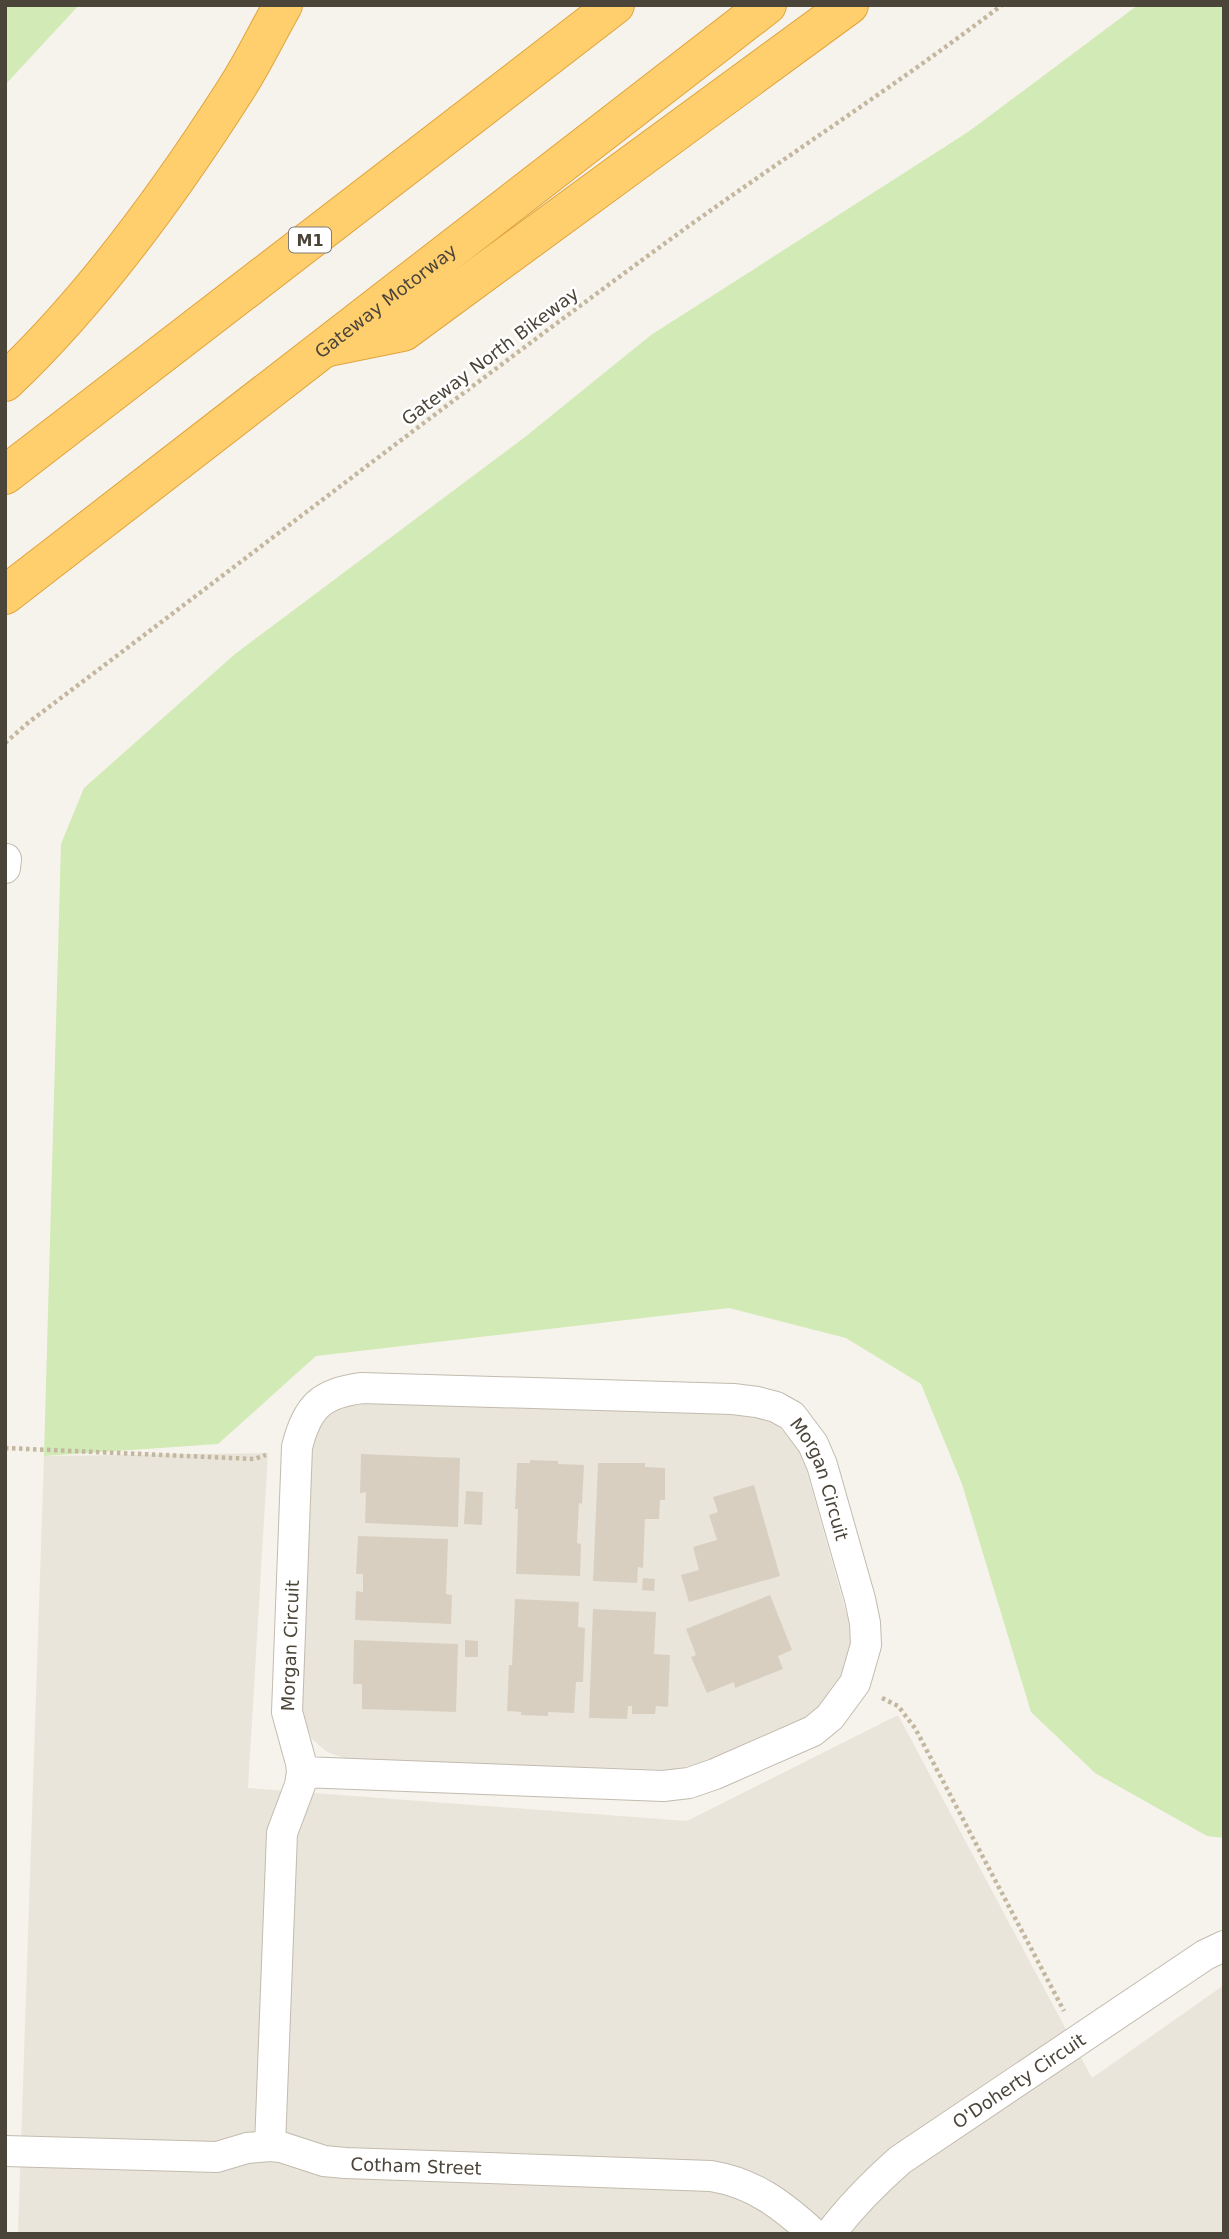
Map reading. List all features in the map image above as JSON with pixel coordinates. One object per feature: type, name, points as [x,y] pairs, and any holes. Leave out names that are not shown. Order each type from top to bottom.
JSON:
[{"type":"highway","points":[[5,382],[97,282],[165,193],[237,88],[283,5]]},
{"type":"highway","name":"M1","points":[[5,475],[615,5]]},
{"type":"highway","name":"Gateway Motorway","points":[[5,595],[767,5]]},
{"type":"highway","points":[[320,349],[403,332],[849,5]]},
{"type":"street","points":[[5,868],[6,859]]},
{"type":"street","name":"Morgan Circuit","points":[[270,2146],[282,1833],[300,1785],[302,1772],[287,1712],[298,1447],[302,1429],[318,1403],[327,1396],[362,1388],[733,1399],[776,1408],[792,1416],[805,1430],[813,1444],[829,1492],[865,1623],[866,1645],[855,1683],[830,1717],[813,1731],[762,1755],[690,1783],[663,1786],[302,1772]]},
{"type":"street","name":"O'Doherty Circuit","points":[[830,2234],[848,2210],[900,2160],[1205,1955],[1224,1946]]},
{"type":"street","name":"Cotham Street","points":[[5,2151],[217,2157],[247,2148],[270,2146],[324,2161],[345,2163],[711,2176],[745,2184],[778,2204],[814,2234]]},
{"type":"path","name":"Gateway North Bikeway","points":[[5,743],[29,722],[561,320],[683,230],[944,49],[1002,5]]},
{"type":"path","points":[[5,1448],[254,1459],[298,1447]]},
{"type":"path","points":[[855,1683],[898,1706],[915,1728],[1079,2040]]},
{"type":"shaded area","points":[[376,1401],[744,1415],[760,1417],[775,1424],[793,1440],[802,1454],[848,1619],[851,1642],[840,1679],[829,1696],[808,1717],[793,1726],[712,1760],[673,1770],[350,1760],[327,1752],[312,1739],[302,1717],[311,1448],[323,1420],[337,1409],[345,1405]]},
{"type":"shaded area","points":[[268,1453],[248,1788],[687,1821],[898,1715],[1092,2078],[1224,1985],[1224,2234],[18,2234],[44,1456]]},
{"type":"green space","points":[[5,5],[79,5],[5,85]]},
{"type":"green space","points":[[1138,5],[1224,5],[1224,1838],[1207,1836],[1095,1773],[1031,1712],[962,1484],[921,1384],[846,1338],[729,1308],[316,1356],[218,1444],[44,1456],[61,844],[84,788],[235,654],[525,437],[651,335],[968,132]]},
{"type":"building","points":[[361,1454],[460,1458],[458,1527],[365,1523],[366,1492],[360,1493]]},
{"type":"building","points":[[530,1460],[584,1465],[577,1543],[581,1544],[580,1576],[516,1574],[517,1463],[530,1463]]},
{"type":"building","points":[[598,1463],[645,1463],[645,1467],[665,1468],[665,1500],[660,1500],[659,1519],[645,1519],[643,1568],[638,1567],[637,1583],[593,1581]]},
{"type":"building","points":[[754,1485],[780,1576],[689,1602],[681,1575],[699,1570],[693,1547],[717,1540],[709,1515],[718,1512],[713,1497]]},
{"type":"building","points":[[466,1491],[483,1492],[482,1525],[464,1524]]},
{"type":"building","points":[[358,1536],[448,1539],[446,1594],[452,1595],[451,1624],[355,1620],[356,1591],[363,1592],[363,1574],[356,1574]]},
{"type":"building","points":[[643,1578],[655,1579],[654,1591],[642,1590]]},
{"type":"building","points":[[770,1595],[792,1650],[778,1656],[783,1669],[735,1688],[734,1682],[707,1693],[691,1657],[696,1655],[686,1629]]},
{"type":"building","points":[[515,1599],[579,1602],[578,1627],[585,1628],[583,1682],[576,1682],[574,1713],[548,1712],[548,1716],[521,1715],[521,1712],[507,1711]]},
{"type":"building","points":[[593,1609],[656,1612],[654,1654],[670,1655],[668,1707],[656,1706],[655,1714],[632,1714],[632,1706],[628,1706],[627,1719],[589,1718]]},
{"type":"building","points":[[354,1640],[458,1644],[456,1712],[362,1709],[362,1684],[353,1684]]},
{"type":"building","points":[[465,1640],[478,1641],[478,1657],[465,1657]]}]
